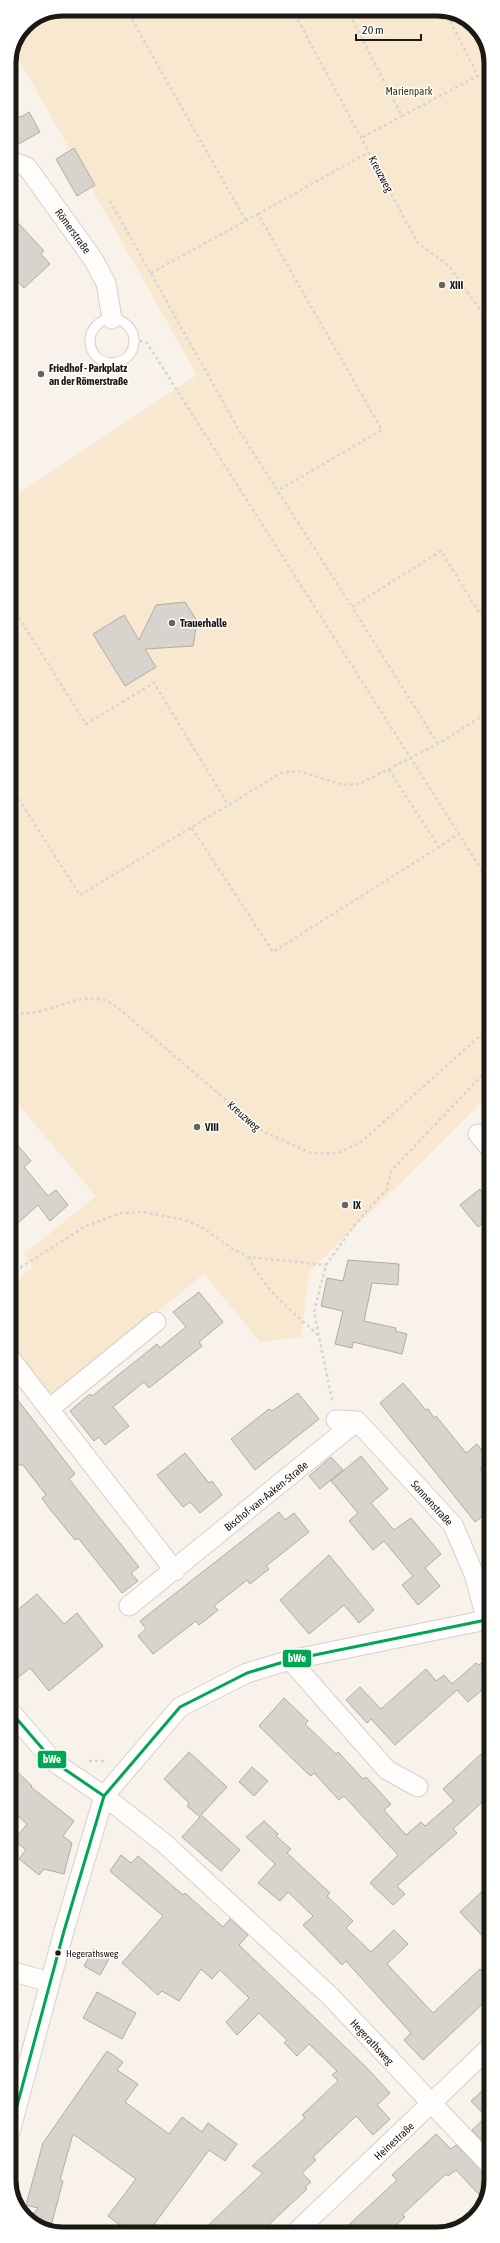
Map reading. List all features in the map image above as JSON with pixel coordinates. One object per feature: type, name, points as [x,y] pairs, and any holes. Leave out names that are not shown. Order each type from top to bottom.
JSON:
[{"type":"street","name":"Römerstraße","points":[[16,163],[27,167],[93,259],[106,283],[112,319]]},
{"type":"street","points":[[478,1134],[484,1142]]},
{"type":"street","points":[[49,1408],[156,1322]]},
{"type":"street","points":[[16,1366],[175,1571]]},
{"type":"street","points":[[336,1420],[357,1421]]},
{"type":"street","name":"Bischof-van-Aaken-Straße","points":[[129,1606],[175,1571],[357,1421]]},
{"type":"street","name":"Sonnenstraße","points":[[357,1421],[453,1525],[474,1574],[484,1605]]},
{"type":"street","name":"Sonnenstraße","points":[[16,2110],[50,1982],[104,1796],[180,1707],[247,1673],[290,1660],[484,1621]]},
{"type":"street","points":[[290,1660],[387,1770],[418,1788]]},
{"type":"street","name":"Hegerathsweg","points":[[16,1718],[54,1762],[104,1796],[164,1843],[330,1996],[484,2159]]},
{"type":"street","points":[[16,1973],[50,1982]]},
{"type":"street","name":"Heinestraße","points":[[301,2227],[432,2105],[484,2053]]},
{"type":"lane","points":[[112,319],[124,323],[132,333],[134,339],[131,353],[120,362],[107,363],[94,356],[89,344],[91,332],[100,322],[112,319]]},
{"type":"path","points":[[130,16],[246,221]]},
{"type":"path","name":"Kreuzweg","points":[[296,16],[417,242],[449,266],[484,316]]},
{"type":"path","points":[[351,16],[402,116]]},
{"type":"path","points":[[361,138],[478,76],[449,18]]},
{"type":"path","points":[[151,273],[369,152]]},
{"type":"path","points":[[110,201],[240,432],[438,744]]},
{"type":"path","points":[[258,214],[382,430],[277,491]]},
{"type":"path","points":[[134,339],[147,343],[484,873]]},
{"type":"path","points":[[352,607],[441,551],[480,614],[484,612]]},
{"type":"path","points":[[16,613],[86,724],[154,683],[230,806]]},
{"type":"path","points":[[16,795],[80,895],[230,806],[281,773],[288,770],[298,770],[344,785],[359,784],[438,744],[484,715]]},
{"type":"path","points":[[389,770],[439,847]]},
{"type":"path","points":[[192,828],[273,952],[459,833]]},
{"type":"path","name":"Kreuzweg","points":[[16,1011],[36,1012],[78,1001],[100,999],[117,1006],[264,1132],[311,1153],[338,1153],[361,1142],[484,1032]]},
{"type":"path","points":[[336,1420],[314,1312],[326,1265],[356,1223],[387,1189],[391,1172],[484,1073]]},
{"type":"path","points":[[16,1270],[86,1226],[121,1213],[143,1212],[181,1219],[200,1226],[233,1249],[249,1257],[326,1265]]},
{"type":"path","points":[[249,1257],[255,1271],[293,1312],[319,1336]]},
{"type":"green space","name":"Marienpark","points":[[63,16],[440,16],[463,24],[478,39],[483,54],[484,63],[484,1099],[309,1272],[301,1337],[260,1342],[204,1274],[49,1399],[16,1358],[16,1280],[33,1268],[24,1254],[96,1196],[16,1102],[16,495],[197,375],[17,56],[24,37],[37,24],[54,17]]},
{"type":"building","points":[[29,112],[40,132],[16,146],[16,115],[21,117]]},
{"type":"building","points":[[74,148],[95,185],[77,196],[56,159]]},
{"type":"building","points":[[16,221],[44,251],[41,254],[50,264],[24,288],[16,279]]},
{"type":"building","points":[[185,602],[197,621],[193,646],[145,649],[156,667],[125,686],[93,634],[124,615],[139,640],[156,605]]},
{"type":"building","points":[[16,1143],[31,1161],[24,1167],[48,1196],[56,1190],[68,1205],[50,1221],[38,1205],[16,1225]]},
{"type":"building","points":[[480,1189],[484,1194],[484,1222],[478,1227],[460,1205]]},
{"type":"building","points":[[348,1260],[399,1264],[398,1285],[372,1283],[364,1321],[396,1328],[395,1331],[407,1334],[402,1354],[353,1342],[352,1348],[335,1344],[343,1311],[321,1306],[327,1278],[343,1281]]},
{"type":"building","points":[[199,1292],[223,1322],[199,1342],[202,1346],[149,1388],[144,1382],[113,1407],[129,1426],[105,1445],[99,1437],[94,1441],[70,1411],[90,1394],[92,1396],[157,1344],[160,1348],[186,1327],[173,1312]]},
{"type":"building","points":[[403,1383],[426,1410],[428,1409],[434,1418],[436,1416],[466,1453],[477,1444],[484,1453],[484,1466],[480,1469],[484,1473],[484,1515],[475,1522],[380,1403]]},
{"type":"building","points":[[298,1393],[319,1419],[255,1470],[231,1439],[269,1409],[272,1411]]},
{"type":"building","points":[[16,1398],[75,1474],[69,1479],[139,1567],[131,1573],[138,1581],[122,1593],[78,1538],[75,1540],[49,1508],[42,1498],[46,1495],[23,1465],[16,1465]]},
{"type":"building","points":[[185,1453],[209,1483],[212,1481],[222,1495],[200,1513],[190,1502],[183,1507],[157,1475]]},
{"type":"building","points":[[361,1456],[388,1489],[371,1503],[394,1530],[411,1518],[441,1554],[425,1568],[440,1586],[418,1605],[402,1585],[413,1576],[384,1541],[373,1550],[349,1521],[358,1513],[331,1481]]},
{"type":"building","points":[[331,1457],[343,1470],[320,1489],[309,1476]]},
{"type":"building","points":[[279,1512],[285,1520],[294,1513],[309,1532],[266,1566],[269,1569],[250,1584],[247,1580],[214,1606],[218,1610],[208,1618],[199,1625],[196,1621],[153,1654],[138,1636],[146,1629],[140,1621]]},
{"type":"building","points":[[329,1555],[374,1610],[359,1623],[344,1605],[309,1634],[280,1600]]},
{"type":"building","points":[[37,1594],[64,1624],[77,1613],[103,1646],[49,1691],[30,1668],[16,1679],[16,1611]]},
{"type":"building","points":[[484,1661],[484,1688],[468,1702],[457,1690],[395,1745],[371,1719],[367,1723],[346,1700],[360,1687],[381,1709],[426,1669],[436,1681],[444,1675],[452,1684],[476,1663],[479,1665]]},
{"type":"building","points":[[284,1698],[308,1721],[305,1724],[336,1754],[338,1752],[363,1779],[366,1777],[391,1804],[384,1810],[406,1835],[421,1822],[425,1826],[454,1801],[443,1789],[484,1751],[484,1800],[453,1829],[457,1833],[397,1886],[405,1894],[393,1905],[370,1883],[398,1855],[344,1796],[339,1800],[314,1773],[311,1776],[307,1773],[259,1726]]},
{"type":"building","points":[[189,1752],[227,1787],[201,1815],[240,1850],[221,1871],[182,1837],[200,1817],[187,1806],[189,1803],[164,1779]]},
{"type":"building","points":[[252,1767],[268,1781],[254,1796],[239,1782]]},
{"type":"building","points":[[16,1771],[32,1786],[31,1787],[74,1821],[63,1836],[72,1843],[64,1874],[44,1869],[39,1875],[19,1859],[26,1850],[16,1842],[16,1838],[27,1824],[16,1814]]},
{"type":"building","points":[[264,1821],[278,1834],[276,1836],[291,1849],[287,1853],[330,1893],[327,1896],[353,1921],[346,1928],[371,1952],[394,1930],[408,1944],[387,1964],[433,2013],[480,1969],[484,1973],[484,2003],[423,2060],[404,2040],[411,2033],[346,1961],[342,1965],[303,1925],[313,1916],[288,1892],[280,1901],[258,1883],[275,1864],[246,1837]]},
{"type":"building","points":[[121,1855],[131,1863],[138,1856],[183,1895],[185,1893],[223,1927],[230,1919],[248,1935],[239,1945],[366,2067],[390,2093],[377,2105],[390,2119],[373,2135],[356,2116],[313,2157],[316,2160],[302,2173],[311,2182],[305,2187],[307,2189],[266,2227],[206,2227],[263,2173],[252,2166],[305,2118],[302,2115],[338,2081],[332,2075],[337,2071],[309,2044],[297,2056],[284,2043],[287,2040],[259,2013],[237,2035],[226,2022],[249,1998],[220,1970],[212,1979],[201,1969],[179,2001],[162,1991],[158,1995],[122,1963],[163,1916],[110,1871]]},
{"type":"building","points":[[484,1890],[484,1938],[460,1912]]},
{"type":"building","points":[[93,1949],[109,1959],[100,1975],[84,1966]]},
{"type":"building","points":[[97,1992],[136,2013],[122,2039],[83,2018]]},
{"type":"building","points":[[107,2051],[123,2062],[117,2070],[138,2084],[125,2102],[169,2134],[182,2117],[202,2132],[208,2123],[237,2144],[225,2161],[209,2150],[152,2227],[123,2227],[108,2216],[136,2179],[73,2134],[60,2180],[63,2181],[52,2222],[50,2224],[39,2221],[32,2215],[38,2208],[26,2205],[43,2143]]},
{"type":"building","points":[[484,2089],[484,2115],[471,2101]]},
{"type":"building","points":[[484,2119],[484,2143],[472,2130]]},
{"type":"building","points":[[436,2134],[451,2149],[456,2145],[484,2173],[482,2195],[481,2197],[456,2170],[448,2176],[446,2174],[402,2215],[405,2217],[394,2227],[346,2227],[397,2180],[392,2175]]},
{"type":"transit line","name":"bWe","points":[[16,2110],[64,1931],[104,1796],[180,1707],[247,1673],[290,1660],[484,1620]]},
{"type":"transit line","name":"bWe","points":[[16,1718],[54,1762],[104,1796]]},
{"type":"place","name":"XIII","points":[[442,285]]},
{"type":"place","name":"Friedhof - Parkplatz an der Römerstraße","points":[[41,374]]},
{"type":"place","name":"Trauerhalle","points":[[172,623]]},
{"type":"place","name":"VIII","points":[[197,1127]]},
{"type":"place","name":"IX","points":[[345,1205]]},
{"type":"place","name":"Hegerathsweg","points":[[58,1953]]}]
